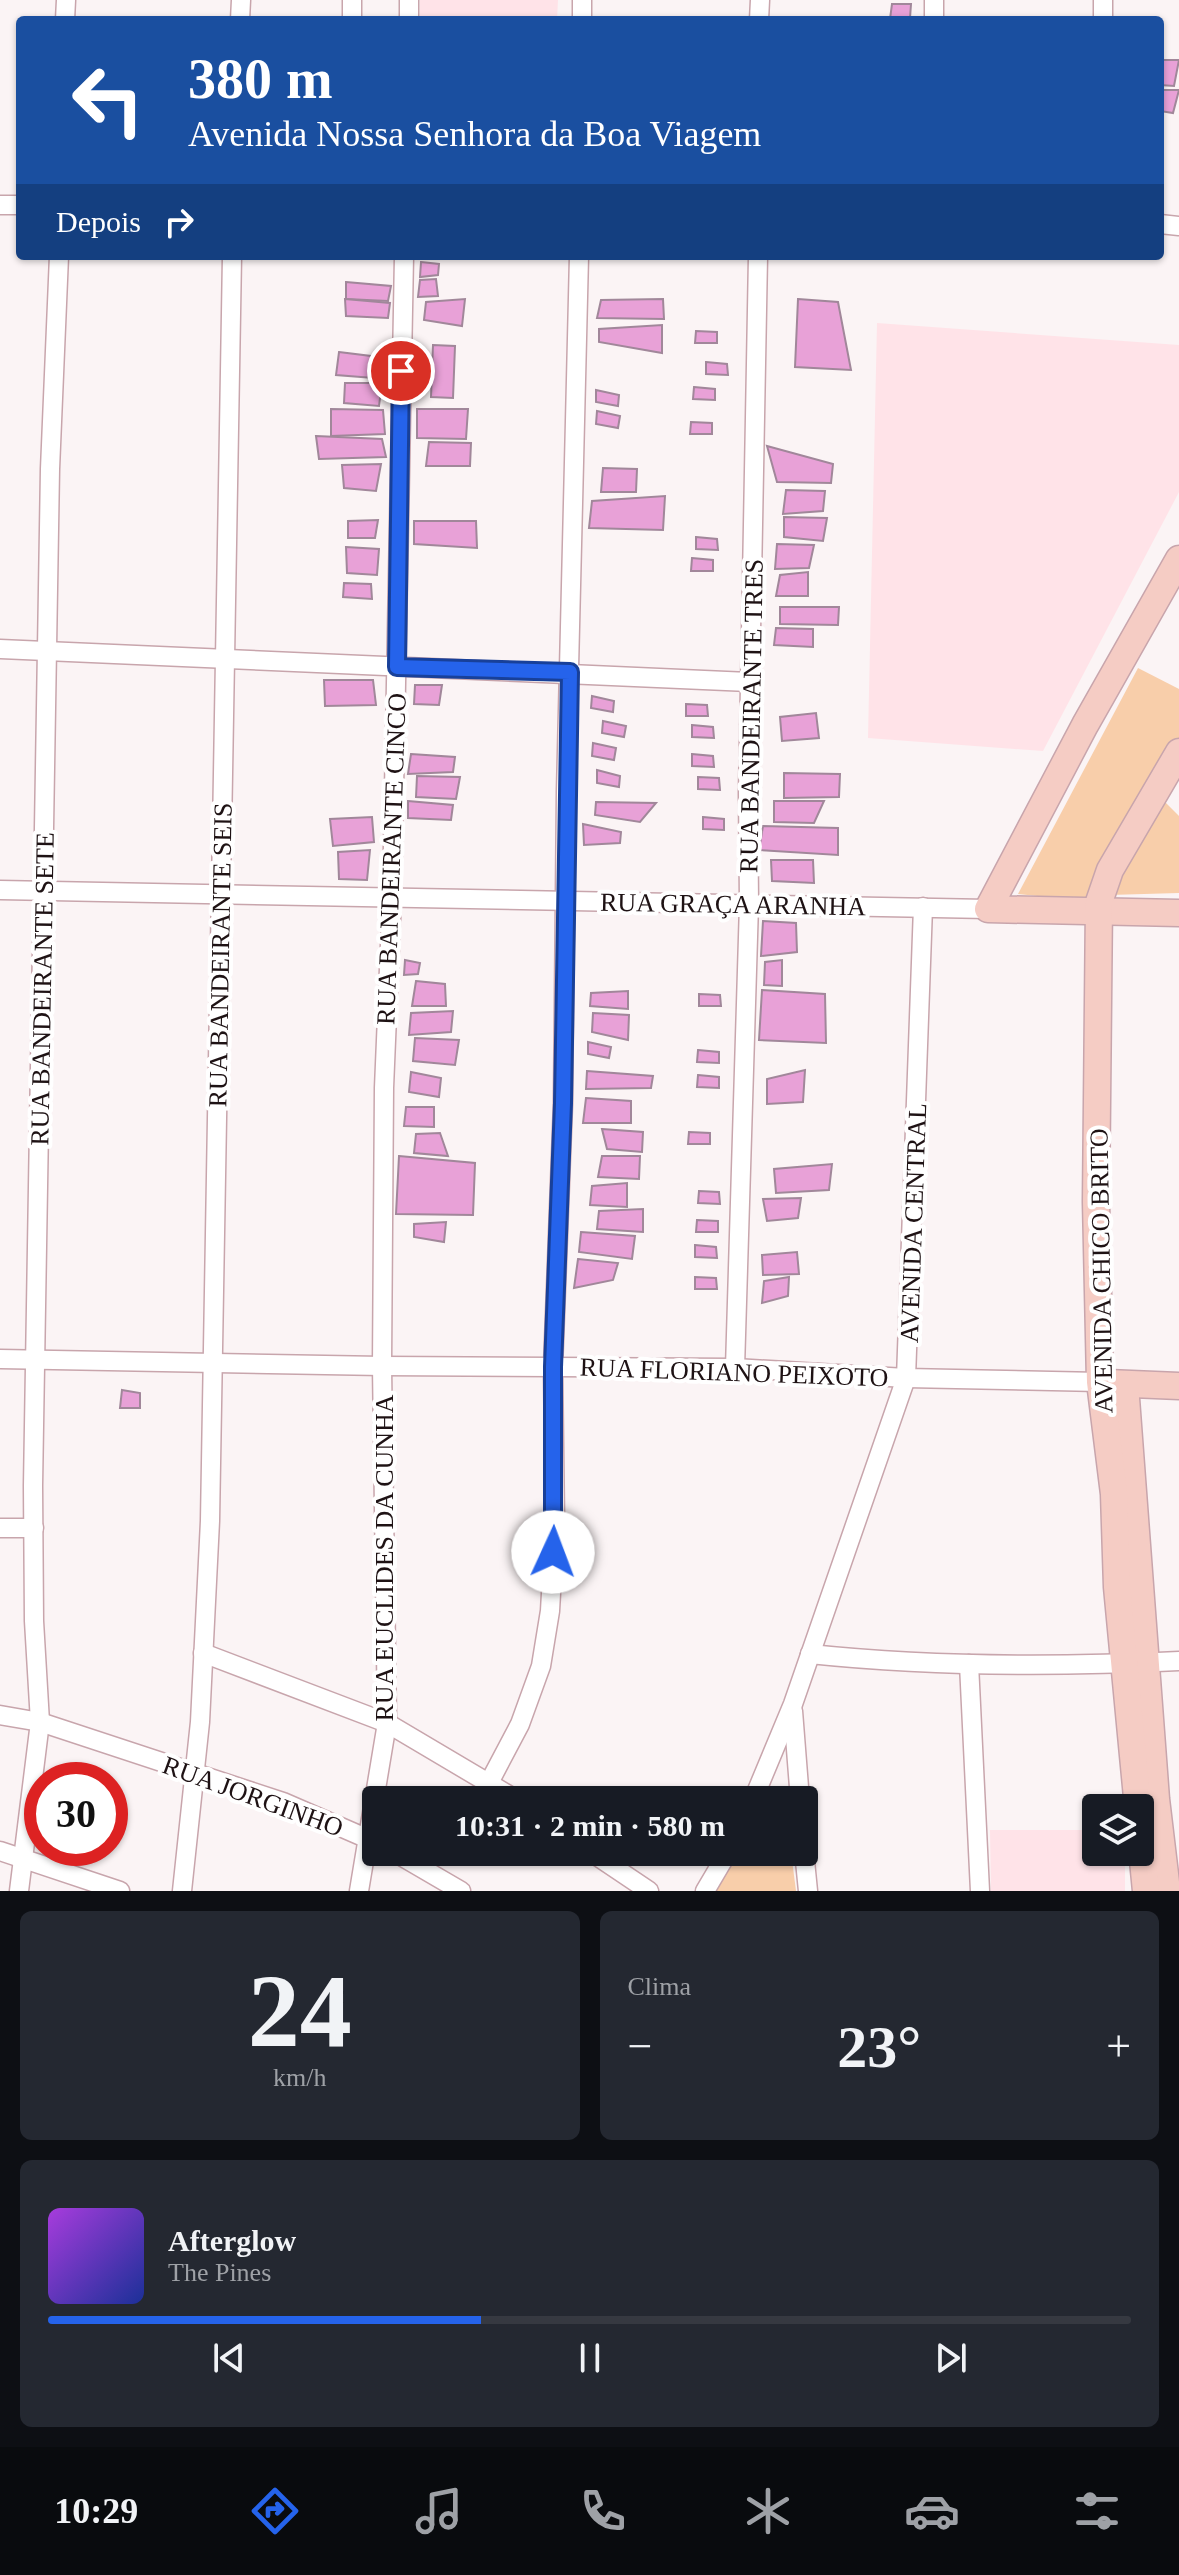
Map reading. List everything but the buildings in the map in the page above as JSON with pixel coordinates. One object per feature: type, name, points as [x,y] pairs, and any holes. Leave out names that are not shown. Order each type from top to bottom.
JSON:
[{"type":"main road","points":[[988,909],[1085,725],[1179,559]]},
{"type":"main road","name":"AVENIDA CHICO BRITO","points":[[1167,1891],[1114,1494],[1113,1384],[1096,1202],[1102,887],[1179,752]]},
{"type":"main road","name":"RUA GRAÇA ARANHA","points":[[988,909],[1179,913]]},
{"type":"main road","name":"RUA FLORIANO PEIXOTO","points":[[1113,1384],[1179,1386]]},
{"type":"main road","name":"AVENIDA CHICO BRITO","points":[[1135,1664],[1138,1794]]},
{"type":"main road","points":[[1144,1866],[1146,1891]]},
{"type":"street","name":"RUA BANDEIRANTE SETE","points":[[36,1762],[40,1722],[34,1621],[34,1528],[47,651],[59,260]]},
{"type":"street","name":"RUA BANDEIRANTE SEIS","points":[[182,1891],[195,1776],[203,1653],[213,1362],[213,1193],[222,894],[232,260]]},
{"type":"street","name":"RUA BANDEIRANTE CINCO","points":[[382,1366],[384,1088],[392,897],[404,260]]},
{"type":"street","points":[[490,1781],[520,1724],[541,1666],[550,1611],[555,1522],[553,1367],[579,260]]},
{"type":"street","name":"RUA BANDEIRANTE TRES","points":[[735,1368],[749,904],[749,682],[758,260]]},
{"type":"street","points":[[0,649],[749,682]]},
{"type":"street","name":"RUA GRAÇA ARANHA","points":[[0,890],[392,897],[481,902],[988,909]]},
{"type":"street","name":"AVENIDA CENTRAL","points":[[759,1786],[793,1704],[906,1378],[913,1268],[923,907]]},
{"type":"street","name":"RUA FLORIANO PEIXOTO","points":[[0,1359],[735,1368],[906,1378],[1113,1384]]},
{"type":"street","name":"RUA EUCLIDES DA CUNHA","points":[[379,1786],[387,1723],[382,1366]]},
{"type":"street","points":[[0,1528],[34,1528]]},
{"type":"street","points":[[203,1653],[387,1723],[497,1786]]},
{"type":"street","points":[[810,1654],[885,1662],[969,1664],[1179,1661]]},
{"type":"street","points":[[969,1664],[980,1891]]},
{"type":"street","points":[[793,1704],[799,1786]]},
{"type":"street","name":"RUA JORGINHO","points":[[0,1715],[40,1722],[195,1776],[283,1802],[362,1837]]},
{"type":"street","points":[[0,1851],[24,1859]]},
{"type":"street","name":"RUA BANDEIRANTE SETE","points":[[19,1891],[24,1864]]},
{"type":"street","points":[[46,1866],[120,1891]]},
{"type":"street","name":"RUA EUCLIDES DA CUNHA","points":[[359,1891],[366,1866]]},
{"type":"street","points":[[418,1866],[461,1891]]},
{"type":"street","points":[[612,1866],[649,1891]]},
{"type":"street","points":[[705,1891],[720,1866]]},
{"type":"street","points":[[806,1866],[808,1891]]},
{"type":"shaded area","points":[[420,0],[558,0],[557,16],[420,16]]},
{"type":"shaded area","points":[[877,323],[1179,345],[1179,492],[1043,751],[868,738]]},
{"type":"shaded area","points":[[1138,668],[1179,689],[1179,740],[1085,901],[1018,894]]},
{"type":"shaded area","points":[[1162,799],[1179,816],[1179,893],[1109,895]]},
{"type":"shaded area","points":[[990,1830],[1082,1830],[1082,1866],[1125,1866],[1125,1891],[991,1891]]},
{"type":"shaded area","points":[[727,1866],[793,1866],[796,1891],[715,1891]]},
{"type":"route","points":[[401,371],[397,667],[570,672],[563,1103],[553,1367],[553,1552]]}]
